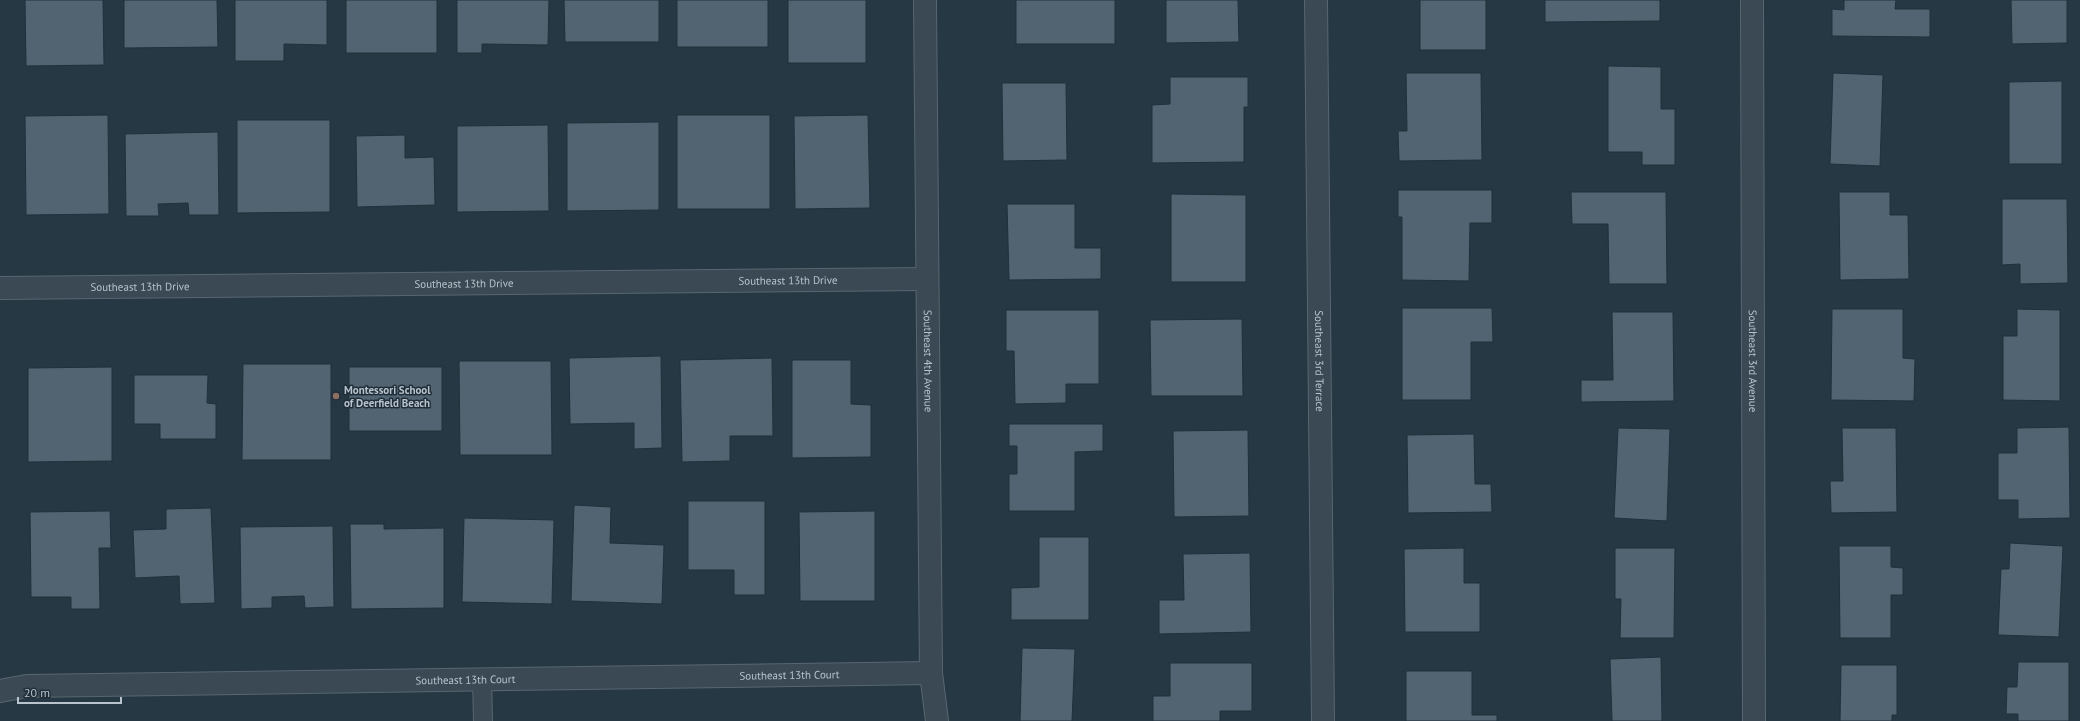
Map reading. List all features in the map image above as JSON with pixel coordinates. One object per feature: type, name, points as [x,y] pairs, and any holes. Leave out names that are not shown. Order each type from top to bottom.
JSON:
[{"type":"street","name":"Southeast 4th Avenue","points":[[925,0],[931,673],[937,721]]},
{"type":"street","name":"Southeast 3rd Terrace","points":[[1316,0],[1323,721]]},
{"type":"street","name":"Southeast 3rd Avenue","points":[[1752,0],[1754,721]]},
{"type":"street","name":"Southeast 13th Drive","points":[[0,288],[927,279]]},
{"type":"street","name":"Southeast 13th Court","points":[[0,691],[27,686],[931,673]]},
{"type":"lane","points":[[482,679],[483,721]]},
{"type":"building","points":[[25,0],[103,0],[104,65],[26,66]]},
{"type":"building","points":[[124,0],[217,0],[218,47],[124,48]]},
{"type":"building","points":[[235,0],[327,0],[327,45],[284,44],[284,61],[235,61]]},
{"type":"building","points":[[346,0],[437,0],[437,53],[346,53]]},
{"type":"building","points":[[457,0],[549,0],[548,45],[482,44],[482,53],[457,53]]},
{"type":"building","points":[[564,0],[659,0],[659,42],[565,42]]},
{"type":"building","points":[[677,0],[768,0],[768,47],[677,47]]},
{"type":"building","points":[[788,0],[866,0],[866,63],[788,63]]},
{"type":"building","points":[[1016,0],[1115,0],[1115,44],[1016,44]]},
{"type":"building","points":[[1166,0],[1238,0],[1239,42],[1166,43]]},
{"type":"building","points":[[1420,0],[1486,0],[1486,50],[1420,50]]},
{"type":"building","points":[[1545,0],[1660,0],[1660,21],[1545,22]]},
{"type":"building","points":[[1844,0],[1896,0],[1895,9],[1930,9],[1930,37],[1832,36],[1832,9],[1844,10]]},
{"type":"building","points":[[2011,0],[2067,0],[2067,43],[2012,44]]},
{"type":"building","points":[[1608,66],[1661,67],[1661,109],[1675,109],[1675,165],[1642,165],[1642,152],[1608,152]]},
{"type":"building","points":[[1406,73],[1481,73],[1482,160],[1399,161],[1398,131],[1407,131]]},
{"type":"building","points":[[1833,73],[1883,75],[1880,166],[1830,164]]},
{"type":"building","points":[[1170,77],[1248,77],[1248,107],[1244,107],[1244,162],[1152,163],[1152,105],[1170,104]]},
{"type":"building","points":[[2062,81],[2062,164],[2009,164],[2009,82]]},
{"type":"building","points":[[1002,83],[1066,83],[1067,160],[1003,161]]},
{"type":"building","points":[[108,115],[109,214],[26,215],[25,116]]},
{"type":"building","points":[[677,115],[770,115],[770,209],[677,209]]},
{"type":"building","points":[[868,115],[870,208],[795,209],[794,116]]},
{"type":"building","points":[[237,120],[330,120],[330,212],[237,213]]},
{"type":"building","points":[[659,122],[659,210],[567,211],[567,123]]},
{"type":"building","points":[[548,125],[549,211],[457,212],[457,126]]},
{"type":"building","points":[[218,132],[219,215],[189,215],[188,203],[158,204],[159,216],[126,216],[125,134]]},
{"type":"building","points":[[405,135],[405,158],[434,157],[435,205],[357,207],[356,136]]},
{"type":"building","points":[[1398,190],[1492,190],[1492,223],[1470,223],[1469,281],[1402,280],[1402,217],[1398,217]]},
{"type":"building","points":[[1571,192],[1666,192],[1667,284],[1609,284],[1608,224],[1572,224]]},
{"type":"building","points":[[1839,192],[1890,192],[1890,215],[1908,215],[1909,279],[1840,280]]},
{"type":"building","points":[[1171,194],[1246,195],[1246,282],[1171,282]]},
{"type":"building","points":[[2002,199],[2067,199],[2068,283],[2020,284],[2020,264],[2002,265]]},
{"type":"building","points":[[1007,204],[1075,204],[1075,248],[1101,248],[1101,279],[1009,280]]},
{"type":"building","points":[[1402,308],[1492,308],[1493,342],[1471,342],[1471,400],[1402,400]]},
{"type":"building","points":[[1832,309],[1903,309],[1903,358],[1915,359],[1914,401],[1831,400]]},
{"type":"building","points":[[2017,309],[2060,310],[2060,401],[2003,400],[2003,336],[2017,336]]},
{"type":"building","points":[[1006,310],[1099,310],[1099,384],[1066,384],[1066,403],[1015,404],[1014,351],[1006,351]]},
{"type":"building","points":[[1612,312],[1673,312],[1674,401],[1581,402],[1581,380],[1613,380]]},
{"type":"building","points":[[1242,319],[1243,396],[1151,396],[1150,320]]},
{"type":"building","points":[[661,356],[662,448],[634,449],[634,423],[570,424],[569,358]]},
{"type":"building","points":[[772,358],[773,436],[730,436],[730,461],[682,462],[680,360]]},
{"type":"building","points":[[792,360],[851,360],[851,404],[871,405],[871,457],[792,458]]},
{"type":"building","points":[[459,361],[551,361],[552,455],[460,455]]},
{"type":"building","points":[[243,364],[331,364],[331,460],[242,460]]},
{"type":"building","points":[[112,367],[112,461],[28,462],[28,368]]},
{"type":"building","points":[[349,367],[442,367],[442,431],[349,431]]},
{"type":"building","points":[[134,375],[208,375],[207,403],[216,404],[216,439],[160,439],[160,424],[134,424]]},
{"type":"building","points":[[1009,424],[1103,424],[1103,451],[1075,452],[1075,511],[1009,511],[1009,474],[1017,474],[1017,446],[1009,446]]},
{"type":"building","points":[[2069,427],[2070,518],[2018,519],[2018,500],[1998,500],[1998,453],[2017,453],[2017,428]]},
{"type":"building","points":[[1618,428],[1670,429],[1667,521],[1614,518]]},
{"type":"building","points":[[1842,428],[1896,428],[1897,512],[1831,513],[1830,481],[1843,481]]},
{"type":"building","points":[[1248,430],[1249,516],[1174,517],[1173,431]]},
{"type":"building","points":[[1474,434],[1475,484],[1491,484],[1492,512],[1408,513],[1407,435]]},
{"type":"building","points":[[688,501],[765,501],[765,595],[734,595],[734,570],[688,570]]},
{"type":"building","points":[[574,505],[611,507],[610,543],[664,545],[662,604],[571,601]]},
{"type":"building","points":[[211,508],[215,603],[180,604],[179,576],[135,578],[133,530],[166,529],[166,509]]},
{"type":"building","points":[[110,511],[111,548],[99,548],[100,609],[71,609],[71,597],[31,597],[30,512]]},
{"type":"building","points":[[875,511],[875,601],[800,601],[799,512]]},
{"type":"building","points":[[464,518],[554,520],[552,604],[462,602]]},
{"type":"building","points":[[350,524],[384,524],[384,529],[444,528],[444,608],[351,609]]},
{"type":"building","points":[[333,526],[334,607],[305,608],[304,596],[272,597],[272,608],[241,609],[240,527]]},
{"type":"building","points":[[1039,537],[1089,537],[1089,620],[1011,620],[1011,588],[1039,587]]},
{"type":"building","points":[[2010,543],[2063,546],[2059,637],[1998,635],[2001,569],[2009,569]]},
{"type":"building","points":[[1839,546],[1891,546],[1891,567],[1903,568],[1903,595],[1891,595],[1891,638],[1840,638]]},
{"type":"building","points":[[1464,548],[1464,583],[1480,583],[1480,632],[1405,632],[1404,549]]},
{"type":"building","points":[[1615,548],[1675,548],[1674,638],[1620,638],[1621,599],[1615,599]]},
{"type":"building","points":[[1250,553],[1251,632],[1159,634],[1159,600],[1184,600],[1183,554]]},
{"type":"building","points":[[1022,648],[1075,649],[1072,721],[1020,721]]},
{"type":"building","points":[[1661,657],[1662,721],[1612,721],[1610,659]]},
{"type":"building","points":[[2018,662],[2069,662],[2069,721],[2018,721],[2018,714],[2006,714],[2007,687],[2017,687]]},
{"type":"building","points":[[1170,663],[1252,663],[1252,711],[1220,711],[1220,721],[1153,721],[1153,696],[1170,696]]},
{"type":"building","points":[[1841,665],[1897,665],[1897,715],[1892,715],[1892,721],[1840,721]]},
{"type":"building","points":[[1406,671],[1472,671],[1472,715],[1497,715],[1497,721],[1406,721]]},
{"type":"place","name":"Montessori School of Deerfield Beach","points":[[336,396]]}]
